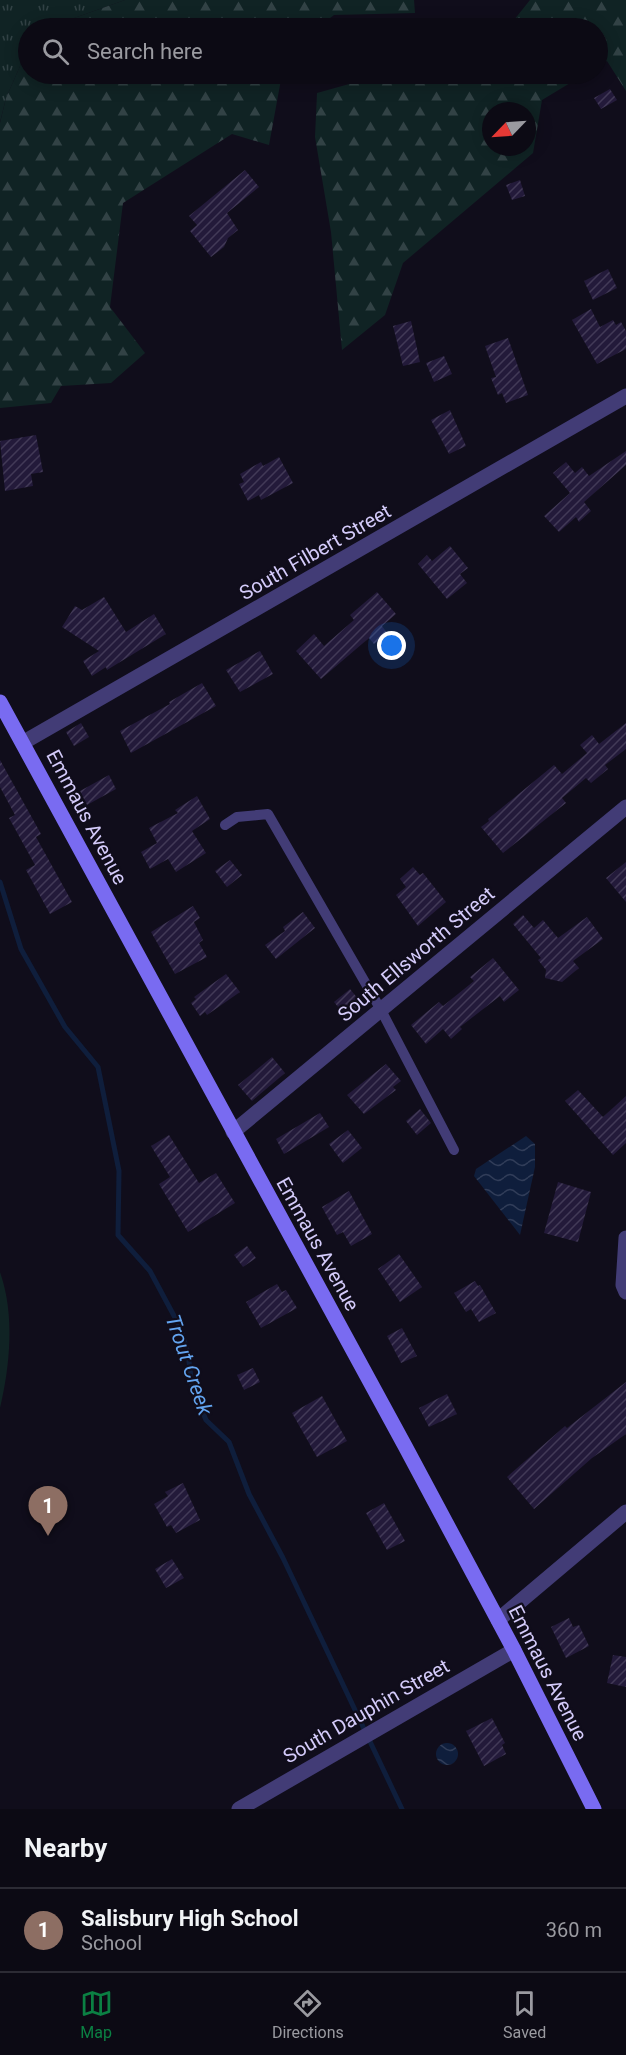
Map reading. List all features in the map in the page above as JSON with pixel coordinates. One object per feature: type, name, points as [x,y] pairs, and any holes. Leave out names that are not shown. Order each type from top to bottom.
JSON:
[{"type":"main road","name":"Emmaus Avenue","points":[[0,702],[24,742],[498,1620],[594,1809]]},
{"type":"street","name":"South Filbert Street","points":[[24,742],[626,396]]},
{"type":"street","name":"South Ellsworth Street","points":[[233,1132],[626,807]]},
{"type":"street","points":[[626,1238],[623,1285],[626,1292]]},
{"type":"street","points":[[498,1620],[626,1512]]},
{"type":"street","name":"South Dauphin Street","points":[[238,1809],[514,1650]]},
{"type":"lane","points":[[225,825],[237,816],[268,814],[381,1010],[454,1150]]},
{"type":"green space","points":[[0,0],[125,0],[74,18],[18,18],[18,71],[6,98],[0,122]]},
{"type":"green space","points":[[125,0],[414,0],[415,13],[334,15],[330,18],[74,18]]},
{"type":"green space","points":[[530,0],[626,0],[626,91],[608,63],[608,18],[516,18]]},
{"type":"green space","points":[[18,71],[18,84],[280,84],[269,145],[232,134],[123,203],[110,307],[145,353],[111,383],[61,386],[51,403],[0,408],[0,123],[6,98]]},
{"type":"green space","points":[[349,84],[568,84],[542,100],[536,135],[536,102],[482,102],[482,156],[529,156],[403,263],[385,315],[342,350],[331,232],[315,137],[317,93]]},
{"type":"green space","points":[[0,1272],[8,1305],[9,1340],[0,1408]]},
{"type":"water","points":[[526,1136],[535,1144],[535,1167],[520,1235],[474,1176],[476,1169]]},
{"type":"water","points":[[447,1743],[457,1750],[458,1754],[451,1764],[447,1765],[437,1758],[436,1754],[443,1744]]},
{"type":"building","points":[[610,89],[617,100],[601,109],[594,98]]},
{"type":"building","points":[[245,170],[259,187],[227,213],[238,230],[228,238],[224,247],[211,257],[190,231],[197,225],[189,216]]},
{"type":"building","points":[[520,180],[525,196],[512,200],[506,185]]},
{"type":"building","points":[[608,269],[617,288],[593,300],[584,281]]},
{"type":"building","points":[[591,309],[600,327],[613,320],[616,325],[621,322],[626,331],[626,349],[597,364],[572,320]]},
{"type":"building","points":[[411,321],[420,362],[403,366],[393,326]]},
{"type":"building","points":[[508,338],[528,395],[506,403],[502,393],[498,395],[491,378],[496,377],[485,346]]},
{"type":"building","points":[[444,356],[452,374],[434,382],[426,363]]},
{"type":"building","points":[[450,410],[466,446],[449,454],[431,420]]},
{"type":"building","points":[[36,435],[43,472],[31,474],[33,486],[5,491],[0,441]]},
{"type":"building","points":[[626,451],[626,465],[584,502],[591,511],[579,522],[576,517],[559,532],[544,516],[570,493],[553,473],[566,462],[575,473],[582,467],[589,476]]},
{"type":"building","points":[[279,457],[293,483],[261,500],[259,495],[248,501],[239,484],[244,482],[240,474],[261,462],[263,466]]},
{"type":"building","points":[[450,546],[468,568],[460,574],[467,583],[447,599],[418,564],[427,555],[432,561]]},
{"type":"building","points":[[377,592],[396,614],[382,626],[387,633],[374,644],[369,638],[321,679],[296,651],[314,634],[324,646],[354,620],[350,615]]},
{"type":"building","points":[[104,597],[126,632],[154,614],[166,634],[107,670],[106,667],[92,676],[83,661],[99,651],[62,627],[75,606],[82,610]]},
{"type":"building","points":[[260,651],[273,674],[240,692],[226,670]]},
{"type":"building","points":[[202,683],[216,706],[131,753],[120,731],[170,704],[169,702]]},
{"type":"building","points":[[81,723],[89,737],[74,746],[66,732]]},
{"type":"building","points":[[626,723],[626,749],[605,765],[608,769],[591,783],[586,778],[562,798],[566,803],[503,853],[481,827],[489,821],[488,819],[554,765],[562,774],[587,753],[580,745],[592,735],[599,744]]},
{"type":"building","points":[[0,760],[41,834],[36,837],[72,902],[50,914],[26,870],[35,865],[9,818],[15,815],[0,787]]},
{"type":"building","points":[[109,775],[116,789],[87,805],[80,791]]},
{"type":"building","points":[[197,796],[210,819],[192,831],[206,853],[176,872],[168,859],[150,869],[141,852],[157,843],[149,828],[178,813],[175,810]]},
{"type":"building","points":[[230,860],[242,875],[227,887],[215,871]]},
{"type":"building","points":[[626,862],[626,902],[606,878]]},
{"type":"building","points":[[413,867],[420,875],[423,873],[446,902],[418,926],[396,895],[406,887],[400,879]]},
{"type":"building","points":[[193,906],[200,918],[194,922],[203,940],[199,943],[207,957],[175,974],[151,932]]},
{"type":"building","points":[[303,912],[315,928],[276,959],[265,945],[285,931],[283,927]]},
{"type":"building","points":[[523,915],[534,928],[543,920],[558,938],[587,917],[603,939],[573,961],[579,968],[562,982],[545,978],[546,970],[538,960],[541,958],[513,924]]},
{"type":"building","points":[[493,958],[519,990],[504,1002],[500,996],[460,1027],[462,1029],[451,1039],[443,1029],[426,1044],[411,1025],[439,1002],[443,1006],[474,981],[470,977]]},
{"type":"building","points":[[226,974],[240,992],[207,1015],[205,1012],[200,1016],[191,1003],[196,999],[194,997]]},
{"type":"building","points":[[350,989],[363,1005],[347,1018],[334,1002]]},
{"type":"building","points":[[272,1057],[285,1073],[252,1101],[238,1085]]},
{"type":"building","points":[[386,1064],[401,1081],[393,1087],[396,1090],[364,1114],[347,1095]]},
{"type":"building","points":[[578,1090],[603,1117],[626,1096],[626,1143],[613,1155],[565,1101]]},
{"type":"building","points":[[420,1109],[431,1123],[417,1135],[406,1121]]},
{"type":"building","points":[[320,1113],[329,1127],[284,1154],[276,1139]]},
{"type":"building","points":[[348,1130],[362,1148],[343,1163],[329,1144]]},
{"type":"building","points":[[169,1135],[199,1183],[216,1173],[235,1203],[188,1232],[159,1184],[170,1177],[151,1146]]},
{"type":"building","points":[[558,1182],[591,1192],[578,1242],[544,1233]]},
{"type":"building","points":[[349,1191],[372,1234],[351,1246],[343,1232],[337,1235],[322,1207]]},
{"type":"building","points":[[247,1246],[256,1258],[243,1267],[234,1255]]},
{"type":"building","points":[[399,1254],[422,1287],[400,1302],[378,1269]]},
{"type":"building","points":[[475,1281],[478,1286],[480,1285],[496,1313],[479,1322],[471,1309],[466,1312],[454,1293]]},
{"type":"building","points":[[277,1284],[282,1292],[286,1290],[297,1308],[261,1328],[246,1302]]},
{"type":"building","points":[[402,1328],[417,1356],[401,1363],[387,1336]]},
{"type":"building","points":[[253,1368],[260,1382],[244,1390],[237,1375]]},
{"type":"building","points":[[626,1382],[626,1434],[592,1458],[534,1509],[507,1477],[565,1426],[567,1428]]},
{"type":"building","points":[[447,1394],[457,1414],[429,1427],[419,1408]]},
{"type":"building","points":[[322,1396],[347,1441],[317,1457],[292,1413]]},
{"type":"building","points":[[183,1483],[200,1520],[176,1533],[171,1525],[167,1527],[154,1504],[168,1496],[165,1492]]},
{"type":"building","points":[[384,1503],[405,1541],[387,1550],[366,1513]]},
{"type":"building","points":[[172,1559],[184,1578],[166,1588],[155,1569]]},
{"type":"building","points":[[569,1618],[573,1627],[579,1625],[589,1646],[566,1658],[551,1627]]},
{"type":"building","points":[[613,1655],[626,1657],[626,1687],[607,1683]]},
{"type":"building","points":[[492,1718],[505,1743],[502,1745],[506,1754],[484,1766],[466,1731]]},
{"type":"waterway","name":"Trout Creek","points":[[0,882],[21,949],[65,1027],[98,1067],[119,1171],[118,1235],[150,1271],[180,1327],[188,1353],[192,1386],[206,1420],[229,1442],[249,1494],[283,1558],[402,1809]]},
{"type":"place","name":"Salisbury High School","points":[[48,1536]]}]
